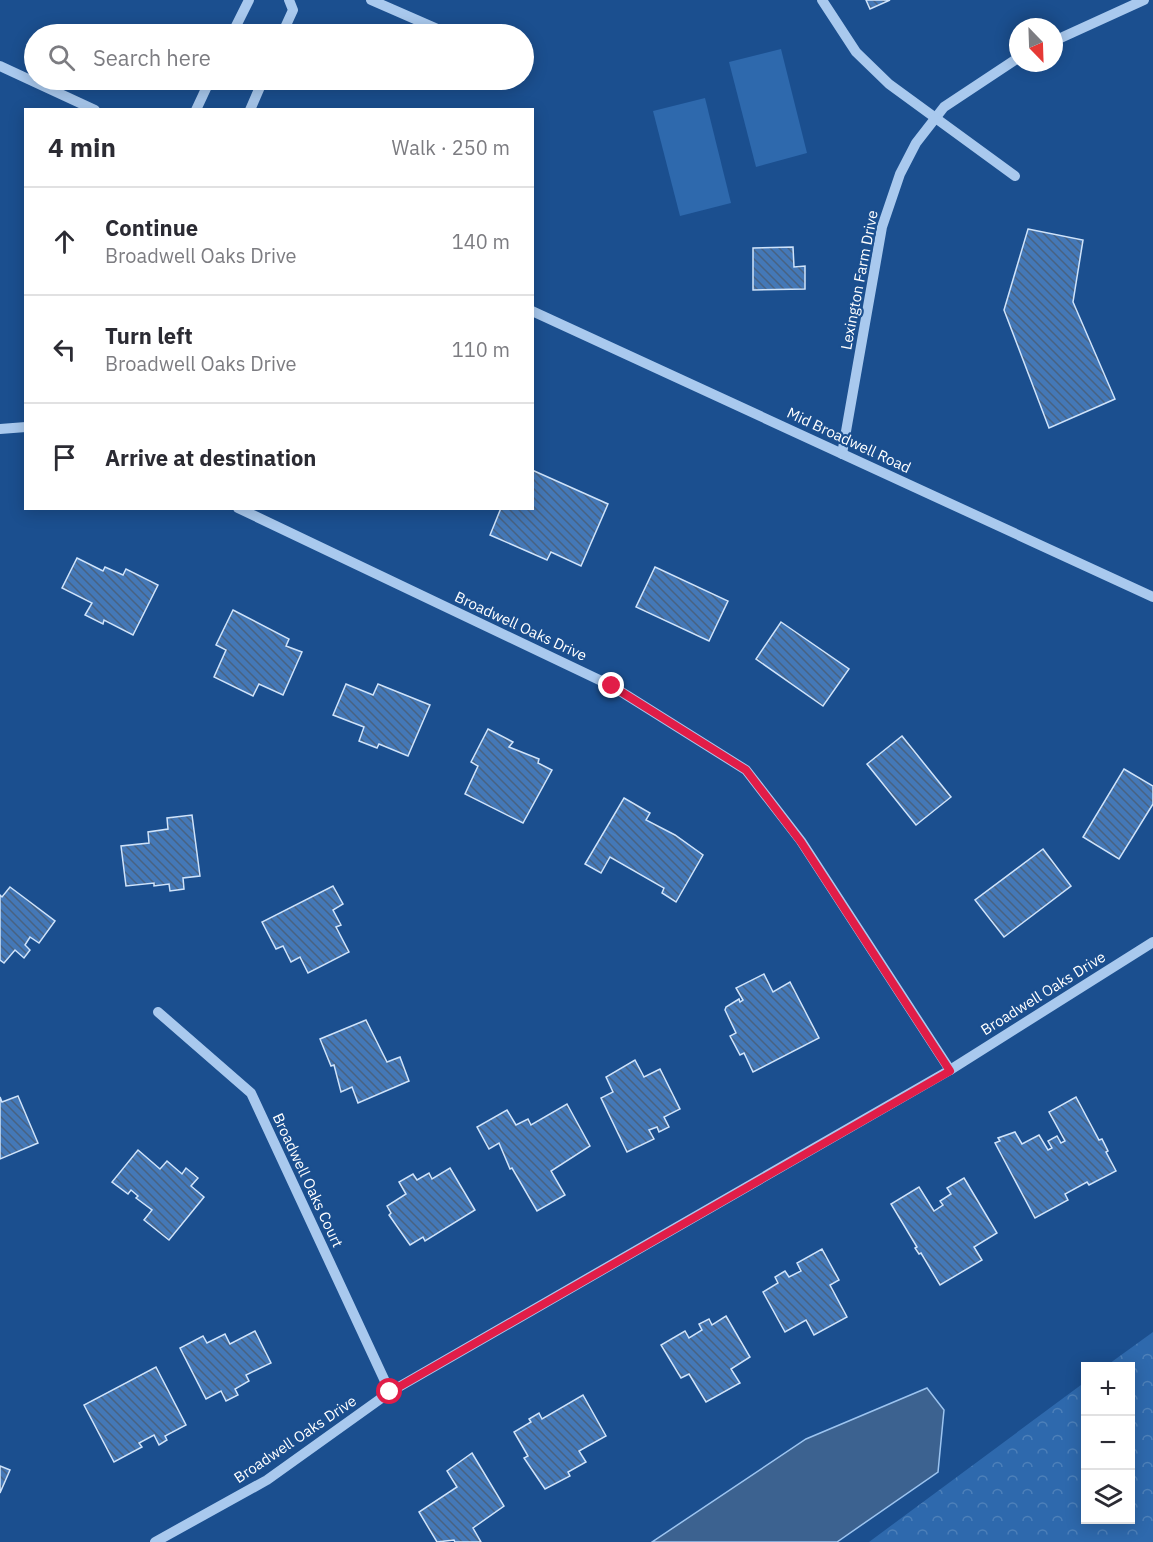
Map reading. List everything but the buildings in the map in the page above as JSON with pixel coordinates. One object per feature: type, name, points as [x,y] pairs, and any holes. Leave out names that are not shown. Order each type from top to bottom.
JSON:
[{"type":"street","points":[[237,24],[249,0]]},
{"type":"street","points":[[287,24],[293,10],[289,0]]},
{"type":"street","points":[[371,0],[426,24]]},
{"type":"street","points":[[822,0],[856,52],[889,84],[1015,176]]},
{"type":"street","points":[[1063,37],[1144,0]]},
{"type":"street","name":"Lexington Farm Drive","points":[[842,453],[882,227],[900,174],[916,143],[944,107],[1009,64]]},
{"type":"street","points":[[0,66],[24,77]]},
{"type":"street","points":[[52,90],[91,108]]},
{"type":"street","points":[[197,108],[205,90]]},
{"type":"street","points":[[251,108],[259,90]]},
{"type":"street","name":"Mid Broadwell Road","points":[[534,312],[1153,597]]},
{"type":"street","points":[[0,429],[24,427]]},
{"type":"street","name":"Broadwell Oaks Drive","points":[[242,510],[612,686],[746,770],[801,842],[950,1071]]},
{"type":"street","name":"Broadwell Oaks Drive","points":[[155,1542],[267,1480],[390,1392],[950,1071],[1153,942]]},
{"type":"street","name":"Broadwell Oaks Court","points":[[158,1012],[250,1093],[390,1392]]},
{"type":"green space","points":[[781,49],[807,153],[756,167],[729,62]]},
{"type":"green space","points":[[705,98],[731,203],[680,216],[653,111]]},
{"type":"green space","points":[[1153,1332],[1153,1542],[869,1542],[1081,1385],[1081,1524],[1135,1524],[1135,1362],[1112,1362]]},
{"type":"shaded area","points":[[927,1388],[944,1410],[938,1472],[837,1542],[652,1542],[806,1439]]},
{"type":"route","points":[[390,1392],[950,1071],[883,972],[801,842],[746,770],[612,686]]}]
